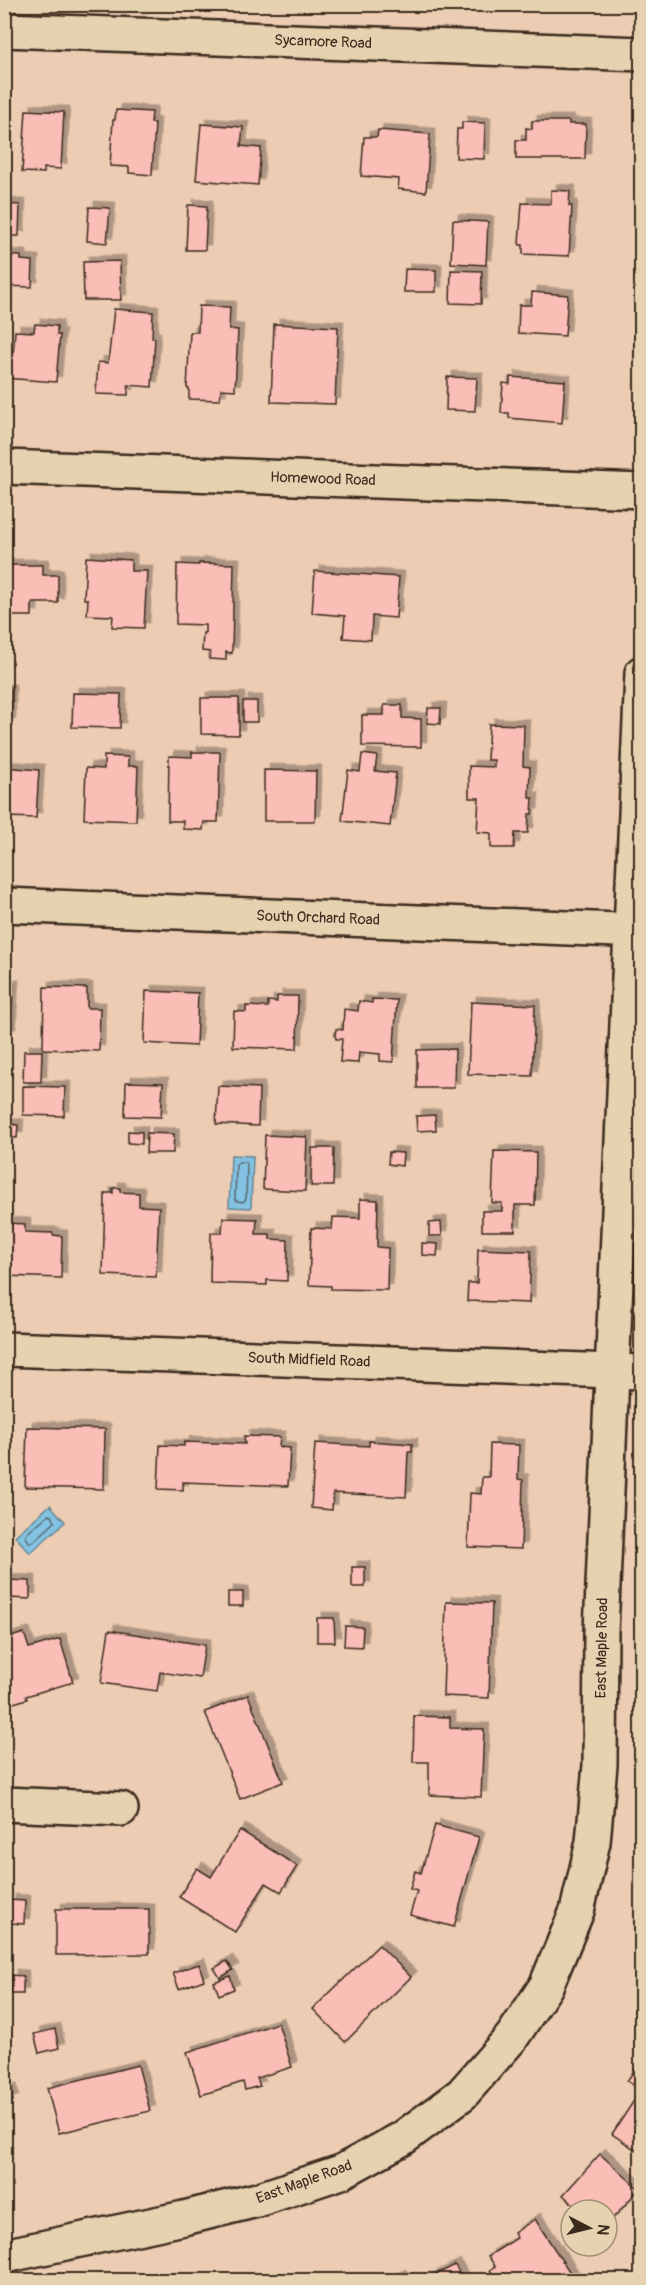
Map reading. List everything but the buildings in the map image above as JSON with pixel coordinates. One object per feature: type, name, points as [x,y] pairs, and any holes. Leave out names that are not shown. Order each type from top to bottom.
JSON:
[{"type":"street","name":"Sycamore Road","points":[[4,30],[642,54]]},
{"type":"street","name":"Homewood Road","points":[[4,467],[642,491]]},
{"type":"street","name":"East Maple Road","points":[[4,2256],[257,2200],[341,2172],[403,2138],[462,2094],[512,2037],[546,1986],[577,1911],[592,1842],[600,1765],[602,1632],[627,1372],[642,673]]},
{"type":"street","name":"South Orchard Road","points":[[4,905],[636,931]]},
{"type":"street","name":"South Midfield Road","points":[[4,1349],[627,1372]]},
{"type":"street","points":[[4,1804],[121,1809]]},
{"type":"water","points":[[231,1155],[253,1156],[251,1208],[229,1207]]},
{"type":"water","points":[[50,1505],[65,1522],[30,1553],[15,1536]]}]
